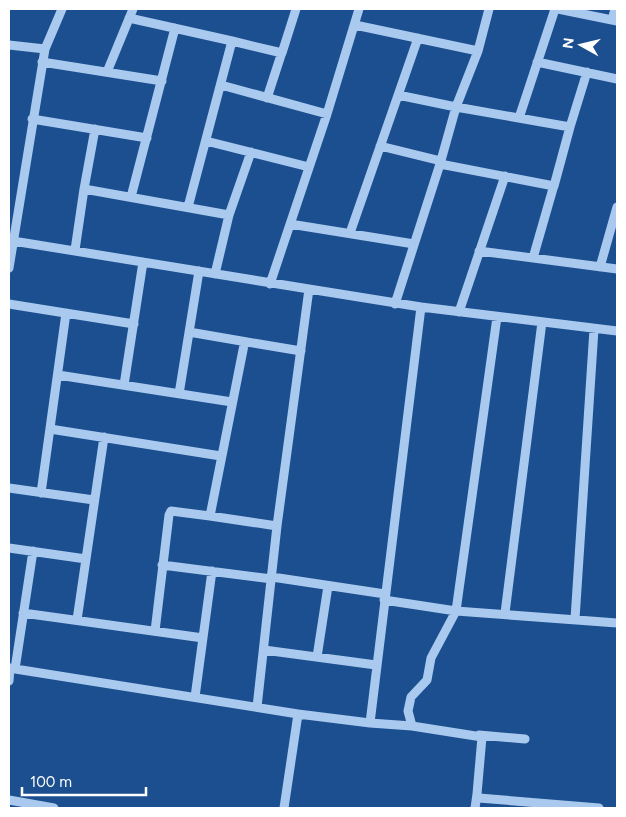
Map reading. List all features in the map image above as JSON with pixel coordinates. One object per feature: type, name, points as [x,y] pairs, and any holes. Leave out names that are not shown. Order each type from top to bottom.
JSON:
[{"type":"street","points":[[9,268],[10,252],[42,62],[45,49],[62,9]]},
{"type":"street","points":[[107,72],[133,9]]},
{"type":"street","points":[[267,98],[296,9]]},
{"type":"street","points":[[270,284],[327,114],[359,9]]},
{"type":"street","points":[[395,304],[456,107],[478,50],[489,9]]},
{"type":"street","points":[[519,118],[556,9],[614,21],[615,9]]},
{"type":"street","points":[[129,18],[282,52]]},
{"type":"street","points":[[355,25],[478,50]]},
{"type":"street","points":[[131,197],[175,28]]},
{"type":"street","points":[[350,233],[418,38]]},
{"type":"street","points":[[188,206],[232,41]]},
{"type":"street","points":[[9,45],[45,49]]},
{"type":"street","points":[[42,62],[162,81]]},
{"type":"street","points":[[538,62],[617,79]]},
{"type":"street","points":[[533,258],[587,72]]},
{"type":"street","points":[[221,85],[327,114]]},
{"type":"street","points":[[398,95],[570,127]]},
{"type":"street","points":[[32,120],[147,138]]},
{"type":"street","points":[[75,250],[95,130]]},
{"type":"street","points":[[206,141],[309,167]]},
{"type":"street","points":[[380,146],[440,162],[554,185]]},
{"type":"street","points":[[215,274],[229,215],[251,152]]},
{"type":"street","points":[[459,312],[504,176]]},
{"type":"street","points":[[84,189],[188,206],[229,215]]},
{"type":"street","points":[[600,267],[617,207]]},
{"type":"street","points":[[290,224],[414,244]]},
{"type":"street","points":[[13,241],[395,304],[617,331]]},
{"type":"street","points":[[480,251],[617,269]]},
{"type":"street","points":[[124,385],[143,262]]},
{"type":"street","points":[[179,394],[198,271]]},
{"type":"street","points":[[257,707],[277,526],[309,289]]},
{"type":"street","points":[[9,304],[134,324]]},
{"type":"street","points":[[370,723],[384,597],[422,307]]},
{"type":"street","points":[[41,493],[66,313]]},
{"type":"street","points":[[412,726],[408,711],[411,697],[427,680],[431,658],[456,610],[497,316]]},
{"type":"street","points":[[505,613],[542,322]]},
{"type":"street","points":[[575,619],[594,329]]},
{"type":"street","points":[[189,332],[301,350]]},
{"type":"street","points":[[210,516],[242,348],[247,342]]},
{"type":"street","points":[[58,375],[232,402]]},
{"type":"street","points":[[50,429],[221,456]]},
{"type":"street","points":[[77,620],[104,437]]},
{"type":"street","points":[[9,488],[94,500]]},
{"type":"street","points":[[155,631],[162,565],[171,511],[277,526]]},
{"type":"street","points":[[9,548],[86,560]]},
{"type":"street","points":[[9,681],[23,613],[32,551]]},
{"type":"street","points":[[162,565],[328,586],[456,610],[617,623]]},
{"type":"street","points":[[195,697],[212,571]]},
{"type":"street","points":[[317,657],[328,586]]},
{"type":"street","points":[[23,613],[203,638]]},
{"type":"street","points":[[264,650],[376,665]]},
{"type":"street","points":[[11,669],[298,714],[525,739]]},
{"type":"street","points":[[284,808],[298,714]]},
{"type":"street","points":[[475,808],[482,739],[479,735]]},
{"type":"street","points":[[477,794],[482,799],[600,808]]},
{"type":"street","points":[[9,800],[54,808]]}]
